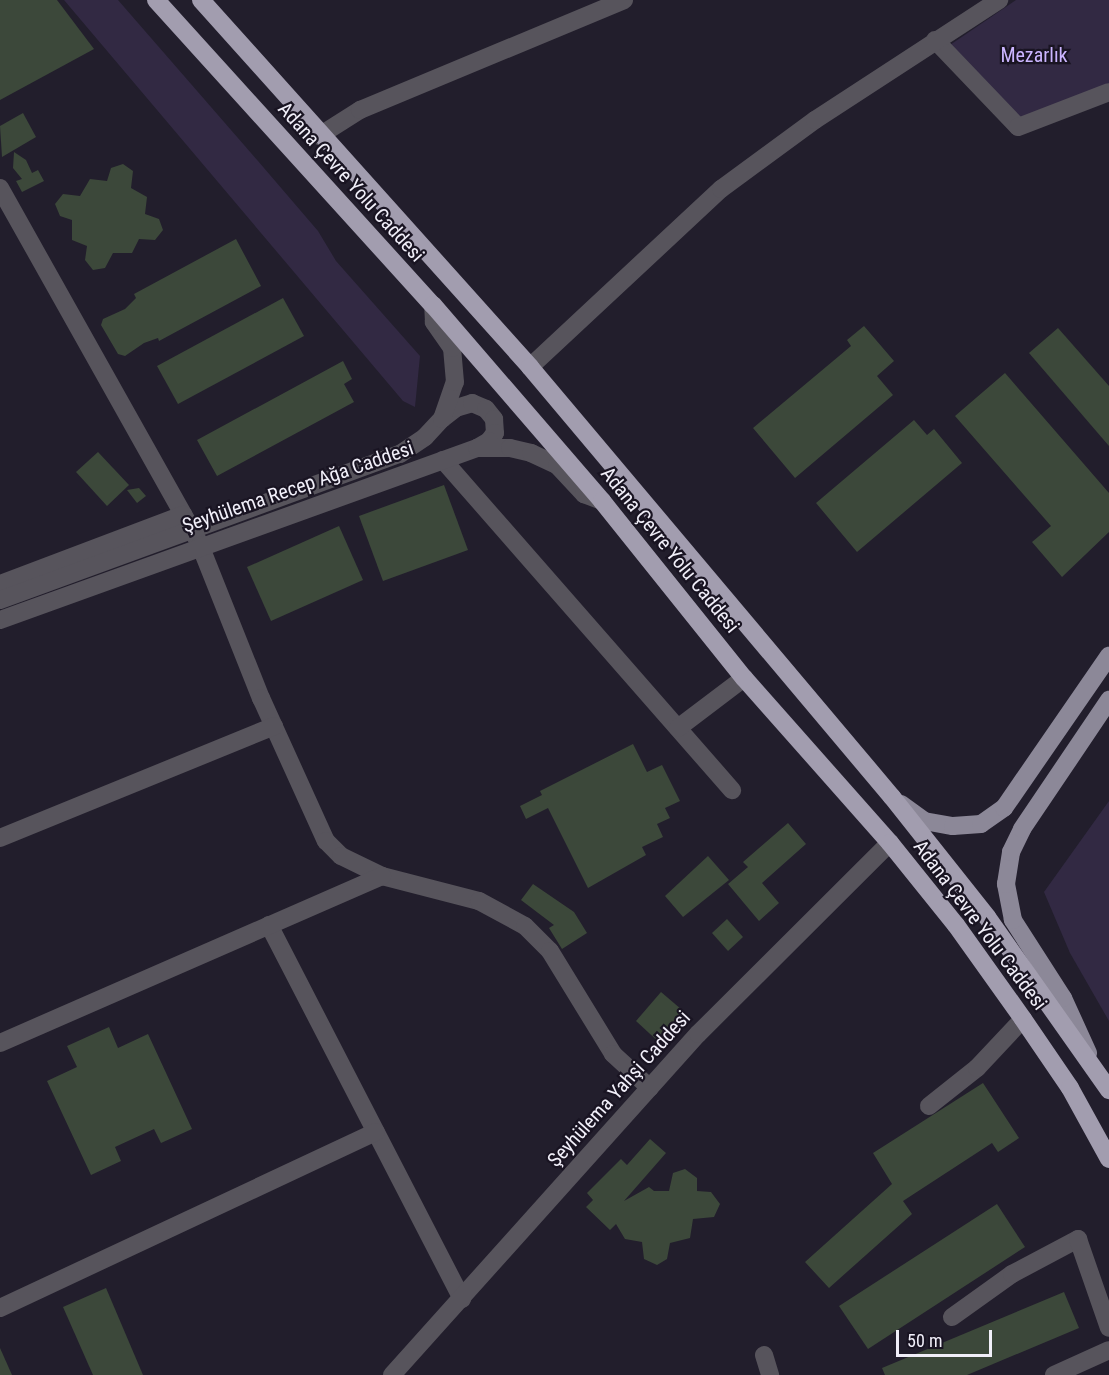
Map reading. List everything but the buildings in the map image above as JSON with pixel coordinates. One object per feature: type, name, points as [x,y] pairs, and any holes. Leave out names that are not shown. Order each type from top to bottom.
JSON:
[{"type":"highway","name":"Adana Çevre Yolu Caddesi","points":[[156,0],[433,305],[602,501],[744,678],[890,843],[956,925],[1023,1019],[1070,1089],[1109,1159]]},
{"type":"highway","name":"Adana Çevre Yolu Caddesi","points":[[201,0],[320,136],[530,367],[892,797],[987,916],[1093,1062],[1109,1090]]},
{"type":"main road","points":[[892,797],[924,821],[953,826],[981,824],[1004,808],[1109,656]]},
{"type":"main road","points":[[1093,1062],[1063,998],[1013,920],[1006,884],[1011,852],[1022,829],[1109,700]]},
{"type":"street","points":[[320,136],[360,110],[624,0]]},
{"type":"street","points":[[530,367],[721,189],[815,120],[999,0]]},
{"type":"street","points":[[935,40],[1018,127],[1109,92]]},
{"type":"street","points":[[2,194],[192,530],[273,726],[326,841],[341,856],[382,876],[479,901],[525,926],[550,951],[613,1053],[650,1088]]},
{"type":"street","name":"Şeyhülema Recep Ağa Caddesi","points":[[0,600],[400,454],[425,437],[442,418],[455,382],[452,348],[434,322],[433,305]]},
{"type":"street","points":[[442,418],[456,408],[472,403],[486,409],[494,419],[495,433],[489,441],[477,448]]},
{"type":"street","name":"Şeyhülema Recep Ağa Caddesi","points":[[0,620],[192,530],[443,460],[477,448],[510,448],[531,453],[557,465],[584,494],[602,501]]},
{"type":"street","points":[[443,460],[732,790]]},
{"type":"street","points":[[0,584],[192,530]]},
{"type":"street","points":[[678,728],[744,678]]},
{"type":"street","points":[[0,838],[273,726]]},
{"type":"street","name":"Şeyhülema Yahşi Caddesi","points":[[392,1375],[698,1034],[890,843]]},
{"type":"street","points":[[0,1043],[382,876]]},
{"type":"street","points":[[269,925],[462,1299]]},
{"type":"street","points":[[929,1106],[976,1068],[1023,1019]]},
{"type":"street","points":[[0,1308],[376,1132]]},
{"type":"street","points":[[952,1317],[1012,1274],[1078,1239],[1109,1328]]},
{"type":"street","points":[[1054,1375],[1109,1350]]},
{"type":"street","points":[[764,1355],[770,1375]]},
{"type":"green space","points":[[64,0],[118,0],[258,161],[318,231],[336,261],[420,356],[415,407],[403,401]]},
{"type":"green space","name":"Mezarlık","points":[[1016,0],[1109,0],[1109,85],[1018,119],[950,45]]},
{"type":"green space","points":[[1109,801],[1109,1021],[1070,953],[1044,892]]}]
